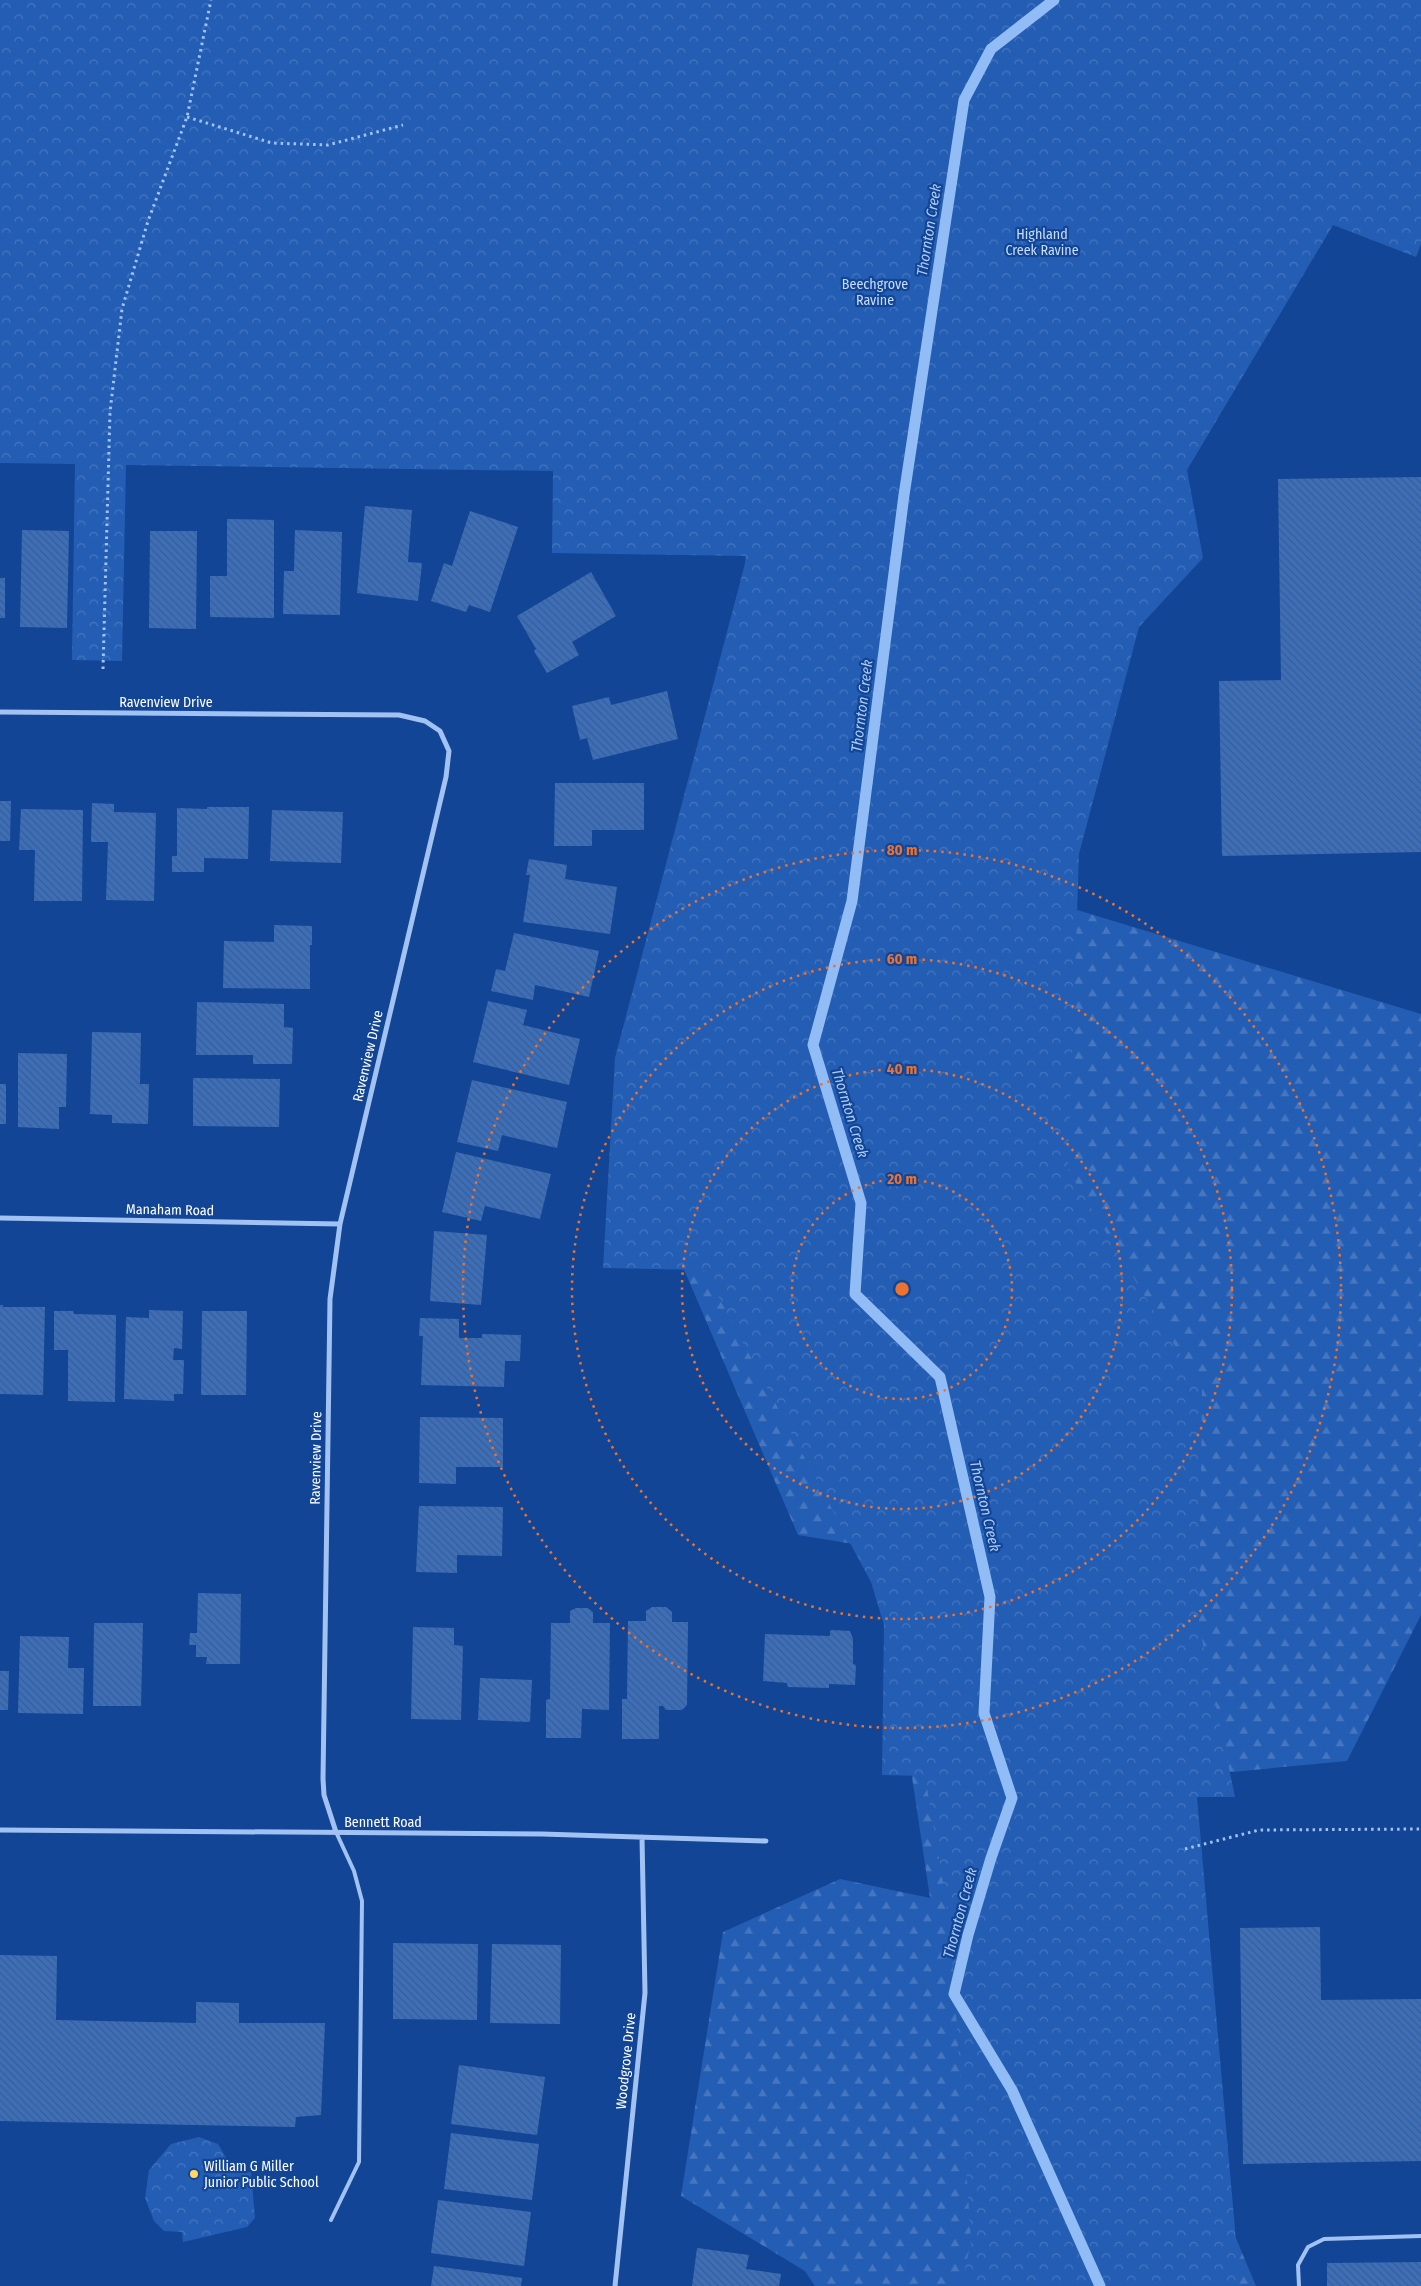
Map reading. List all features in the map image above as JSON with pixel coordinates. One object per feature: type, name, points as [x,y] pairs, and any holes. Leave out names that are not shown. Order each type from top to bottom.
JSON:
[{"type":"street","name":"Ravenview Drive","points":[[0,712],[399,715],[425,721],[440,731],[449,751],[446,777],[340,1224],[330,1299],[322,1778],[324,1795],[336,1832]]},
{"type":"street","name":"Manaham Road","points":[[0,1218],[340,1224]]},
{"type":"street","name":"Bennett Road","points":[[0,1830],[336,1832],[766,1841]]},
{"type":"street","name":"Woodgrove Drive","points":[[615,2286],[645,1994],[642,1837]]},
{"type":"lane","points":[[331,2220],[359,2162],[362,1902],[354,1870],[336,1832]]},
{"type":"lane","points":[[1299,2286],[1298,2265],[1308,2247],[1324,2239],[1421,2236]]},
{"type":"path","points":[[103,669],[110,412],[122,310],[148,221],[187,117],[211,0]]},
{"type":"path","points":[[187,117],[272,143],[328,145],[403,125]]},
{"type":"path","points":[[1185,1849],[1259,1830],[1421,1829]]},
{"type":"green space","name":"Highland Creek Ravine","points":[[0,0],[1421,0],[1421,244],[1416,257],[1333,225],[1187,470],[1203,558],[1139,627],[1079,854],[1068,1170],[1202,1390],[1199,1625],[1235,1797],[1197,1797],[1240,2286],[961,2286],[971,2242],[950,1924],[925,1776],[882,1775],[884,1625],[871,1582],[704,1270],[603,1268],[615,1058],[747,556],[552,553],[553,471],[126,465],[122,661],[72,660],[75,464],[0,463]]},
{"type":"green space","name":"Highland Creek Ravine","points":[[1421,0],[1259,221],[1014,891],[1421,1014],[1421,1615],[1347,1761],[1084,1786],[1203,2160],[1256,2286],[815,2286],[805,2271],[681,2196],[723,1932],[840,1879],[930,1898],[878,1548],[798,1535],[649,1188],[742,587],[766,399]]},
{"type":"green space","points":[[199,2137],[218,2144],[235,2173],[251,2172],[255,2218],[247,2227],[183,2242],[182,2232],[164,2231],[154,2221],[145,2198],[149,2170],[171,2144]]},
{"type":"building","points":[[1421,477],[1421,852],[1222,856],[1219,681],[1281,680],[1278,479]]},
{"type":"building","points":[[365,506],[412,510],[408,562],[422,563],[418,601],[357,593]]},
{"type":"building","points":[[470,511],[518,527],[490,612],[469,605],[466,612],[431,601],[444,563],[452,566]]},
{"type":"building","points":[[227,519],[274,520],[274,618],[210,617],[210,576],[227,576]]},
{"type":"building","points":[[22,530],[69,531],[67,628],[20,627]]},
{"type":"building","points":[[295,530],[342,532],[340,615],[283,614],[284,571],[294,571]]},
{"type":"building","points":[[150,531],[197,531],[196,629],[149,628]]},
{"type":"building","points":[[591,572],[616,616],[572,642],[579,655],[547,673],[517,616]]},
{"type":"building","points":[[0,578],[5,578],[5,618],[0,618]]},
{"type":"building","points":[[667,691],[678,739],[593,760],[587,738],[580,740],[572,706],[609,697],[611,705]]},
{"type":"building","points":[[555,783],[644,783],[644,830],[592,830],[592,846],[554,846]]},
{"type":"building","points":[[0,801],[11,801],[10,841],[0,841]]},
{"type":"building","points":[[92,803],[114,804],[114,812],[156,813],[154,901],[106,900],[108,842],[91,842]]},
{"type":"building","points":[[207,807],[249,807],[248,859],[204,858],[204,872],[172,872],[172,856],[177,856],[177,808],[207,809]]},
{"type":"building","points":[[21,809],[83,810],[82,901],[34,901],[35,850],[19,850]]},
{"type":"building","points":[[272,810],[343,812],[341,863],[270,861]]},
{"type":"building","points":[[529,859],[567,865],[565,879],[617,887],[610,934],[523,922],[530,875],[526,875]]},
{"type":"building","points":[[274,925],[312,926],[310,989],[223,988],[224,941],[274,942]]},
{"type":"building","points":[[514,933],[599,951],[589,997],[535,985],[533,1000],[491,991],[496,969],[505,971]]},
{"type":"building","points":[[488,1001],[527,1010],[523,1025],[580,1039],[569,1085],[473,1062]]},
{"type":"building","points":[[197,1002],[284,1004],[284,1027],[293,1028],[292,1064],[253,1064],[253,1055],[196,1055]]},
{"type":"building","points":[[92,1032],[141,1033],[140,1084],[149,1084],[148,1124],[112,1123],[112,1115],[90,1114]]},
{"type":"building","points":[[18,1053],[67,1054],[66,1107],[59,1107],[59,1129],[18,1127]]},
{"type":"building","points":[[193,1078],[280,1079],[279,1127],[193,1126]]},
{"type":"building","points":[[472,1080],[567,1102],[557,1148],[502,1135],[498,1151],[457,1142]]},
{"type":"building","points":[[0,1084],[6,1084],[6,1124],[0,1124]]},
{"type":"building","points":[[456,1152],[551,1174],[540,1219],[485,1206],[481,1221],[442,1212]]},
{"type":"building","points":[[434,1231],[487,1235],[481,1305],[430,1301]]},
{"type":"building","points":[[0,1305],[3,1305],[3,1307],[45,1307],[43,1395],[0,1394]]},
{"type":"building","points":[[149,1310],[183,1311],[182,1349],[174,1348],[173,1360],[184,1360],[183,1394],[174,1394],[174,1401],[124,1399],[126,1317],[149,1318]]},
{"type":"building","points":[[54,1311],[73,1311],[74,1314],[116,1315],[115,1402],[68,1401],[68,1350],[54,1350]]},
{"type":"building","points":[[202,1311],[247,1311],[246,1395],[201,1395]]},
{"type":"building","points":[[420,1318],[459,1319],[459,1338],[482,1338],[482,1334],[521,1335],[520,1361],[505,1361],[504,1387],[421,1385],[423,1336],[419,1336]]},
{"type":"building","points":[[420,1417],[503,1418],[503,1467],[456,1467],[456,1484],[419,1483]]},
{"type":"building","points":[[419,1506],[503,1507],[502,1556],[457,1555],[457,1573],[416,1572]]},
{"type":"building","points":[[198,1593],[241,1594],[240,1664],[206,1664],[207,1657],[196,1657],[196,1645],[189,1645],[190,1633],[197,1633]]},
{"type":"building","points":[[652,1607],[666,1607],[672,1612],[672,1622],[688,1622],[687,1705],[682,1710],[666,1710],[663,1706],[659,1706],[659,1739],[622,1739],[622,1699],[627,1699],[628,1621],[646,1621],[646,1611]]},
{"type":"building","points":[[576,1608],[588,1608],[593,1612],[593,1623],[610,1623],[609,1710],[582,1709],[581,1738],[546,1738],[546,1700],[550,1699],[551,1623],[570,1623],[570,1611]]},
{"type":"building","points":[[94,1623],[143,1623],[141,1706],[93,1706]]},
{"type":"building","points":[[413,1627],[454,1628],[454,1645],[463,1646],[461,1720],[411,1719]]},
{"type":"building","points":[[830,1631],[850,1631],[853,1639],[853,1664],[856,1665],[855,1685],[829,1684],[829,1688],[788,1687],[787,1683],[763,1681],[765,1634],[830,1636]]},
{"type":"building","points":[[20,1636],[69,1637],[68,1668],[84,1668],[83,1714],[18,1713]]},
{"type":"building","points":[[0,1671],[9,1671],[8,1710],[0,1710]]},
{"type":"building","points":[[480,1678],[532,1680],[530,1722],[478,1720]]},
{"type":"building","points":[[1320,1927],[1321,2000],[1421,1999],[1421,2161],[1243,2164],[1240,1928]]},
{"type":"building","points":[[393,1943],[478,1944],[477,2020],[393,2019]]},
{"type":"building","points":[[492,1944],[561,1945],[560,2024],[490,2023]]},
{"type":"building","points":[[0,1955],[57,1956],[56,2020],[196,2023],[196,2002],[239,2003],[239,2023],[325,2023],[321,2115],[296,2117],[295,2127],[0,2121]]},
{"type":"building","points":[[459,2065],[545,2077],[537,2135],[451,2124]]},
{"type":"building","points":[[451,2133],[539,2144],[532,2200],[444,2189]]},
{"type":"building","points":[[438,2200],[531,2212],[524,2266],[431,2253]]},
{"type":"building","points":[[697,2248],[749,2255],[746,2269],[781,2274],[779,2286],[692,2286]]},
{"type":"building","points":[[1421,2262],[1421,2286],[1327,2286],[1327,2263]]},
{"type":"building","points":[[434,2266],[522,2278],[521,2286],[431,2286]]},
{"type":"waterway","name":"Thornton Creek","points":[[1054,0],[991,49],[964,100],[904,495],[852,901],[813,1045],[861,1203],[855,1294],[940,1377],[990,1597],[984,1713],[1012,1798],[991,1858],[968,1935],[954,1994],[1012,2090],[1100,2286]]},
{"type":"place","name":"William G Miller Junior Public School","points":[[194,2174]]},
{"type":"park label","name":"Beechgrove Ravine","points":[[875,292]]}]
